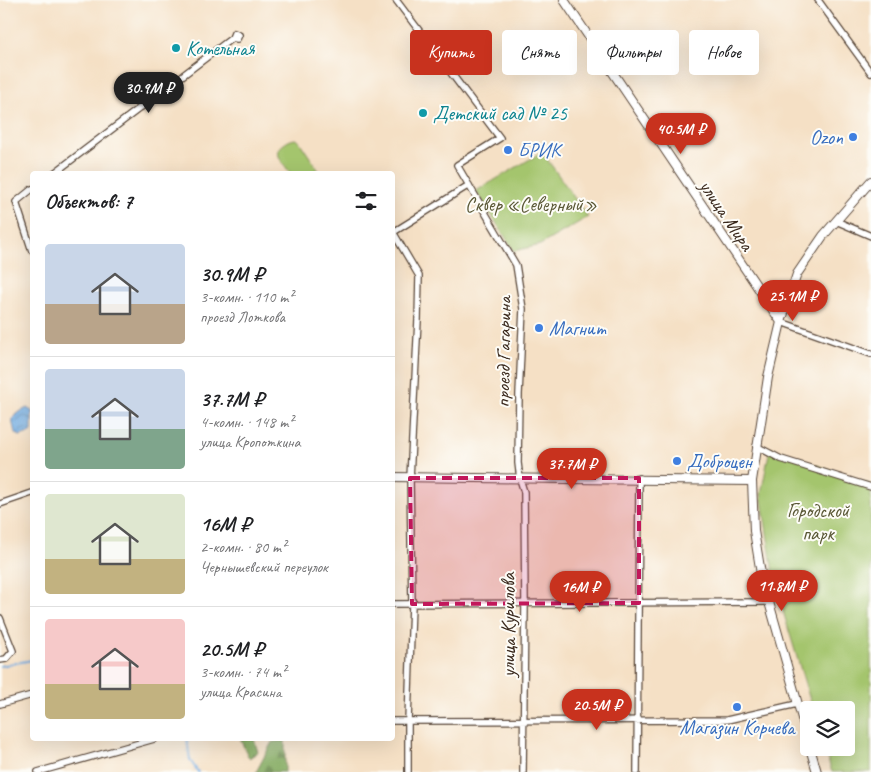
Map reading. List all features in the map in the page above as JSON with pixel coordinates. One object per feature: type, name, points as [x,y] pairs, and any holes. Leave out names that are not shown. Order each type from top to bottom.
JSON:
[{"type":"street","name":"проезд Гагарина","points":[[396,0],[500,138],[457,165],[516,265],[524,309],[519,394],[518,464],[520,479]]},
{"type":"street","name":"улица Мира","points":[[564,0],[781,322]]},
{"type":"street","points":[[818,0],[871,73]]},
{"type":"street","points":[[57,171],[232,38]]},
{"type":"street","points":[[800,714],[761,574],[754,531],[752,480],[756,446],[781,322],[797,274],[806,258],[871,181]]},
{"type":"street","points":[[395,232],[468,185]]},
{"type":"street","points":[[30,191],[16,202],[30,245]]},
{"type":"street","points":[[836,221],[871,236]]},
{"type":"street","points":[[395,236],[418,276],[418,320],[410,478],[412,604],[408,772]]},
{"type":"street","points":[[781,322],[871,354]]},
{"type":"street","points":[[756,446],[781,459],[871,487]]},
{"type":"street","points":[[395,477],[752,480]]},
{"type":"street","points":[[637,772],[639,478]]},
{"type":"street","name":"улица Курилова","points":[[520,479],[524,492],[523,772]]},
{"type":"street","points":[[0,504],[30,494]]},
{"type":"street","points":[[395,604],[768,602]]},
{"type":"street","points":[[0,618],[13,651],[6,659],[0,660]]},
{"type":"street","points":[[0,704],[30,696]]},
{"type":"street","points":[[395,721],[726,720],[797,704]]},
{"type":"street","points":[[42,771],[147,741]]},
{"type":"street","points":[[812,756],[817,772]]},
{"type":"highlighted area","points":[[410,478],[639,478],[639,603],[412,604]]},
{"type":"green space","points":[[295,139],[299,141],[319,171],[289,171],[280,159],[279,151],[280,147]]},
{"type":"green space","name":"Сквер «Северный»","points":[[542,152],[588,217],[540,245],[514,251],[476,191]]},
{"type":"green space","name":"Городской парк","points":[[770,448],[871,485],[871,772],[832,772],[827,756],[855,756],[855,701],[810,701],[775,585],[761,494]]},
{"type":"green space","points":[[241,741],[255,741],[258,752],[249,758]]},
{"type":"green space","points":[[285,741],[285,772],[256,772],[272,742]]},
{"type":"water","points":[[27,408],[30,410],[30,433],[20,436],[15,433],[12,420],[16,414]]},
{"type":"waterway","points":[[0,666],[30,660]]},
{"type":"waterway","points":[[187,741],[190,760],[198,772]]},
{"type":"place","name":"Котельная","points":[[176,48]]},
{"type":"place","name":"Детский сад № 25","points":[[423,113]]},
{"type":"place","name":"Ozon","points":[[853,137]]},
{"type":"place","name":"БРИК","points":[[508,150]]},
{"type":"place","name":"Магнит","points":[[539,328]]},
{"type":"place","name":"Доброцен","points":[[677,461]]},
{"type":"place","name":"Магазин Корчева","points":[[737,707]]}]
